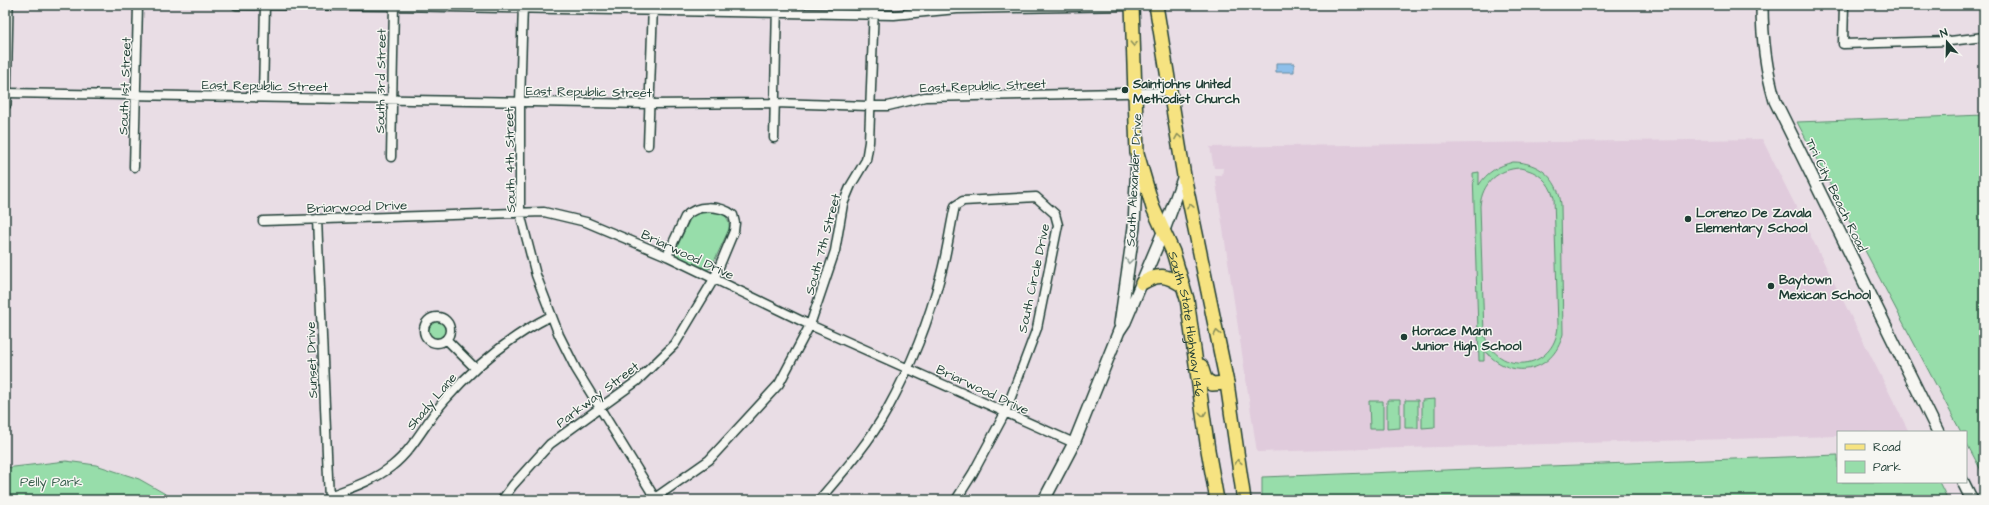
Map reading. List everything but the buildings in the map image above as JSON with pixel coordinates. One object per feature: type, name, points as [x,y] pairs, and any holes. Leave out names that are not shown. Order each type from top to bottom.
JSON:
[{"type":"main road","points":[[5,98],[7,5]]},
{"type":"main road","name":"South Alexander Drive","points":[[1119,331],[1134,228],[1137,153],[1137,93],[1132,5]]},
{"type":"main road","name":"South Alexander Drive","points":[[1044,500],[1074,443],[1119,331],[1125,322],[1164,230],[1184,176],[1156,5]]},
{"type":"main road","name":"Tri City Beach Road","points":[[1762,5],[1764,49],[1768,78],[1775,101],[1938,431]]},
{"type":"main road","name":"South State Highway 146","points":[[1137,153],[1152,208],[1164,230],[1173,252],[1187,299],[1208,450],[1217,500]]},
{"type":"main road","points":[[1184,176],[1227,383],[1244,500]]},
{"type":"main road","points":[[1142,283],[1151,277],[1169,276],[1182,285]]},
{"type":"main road","points":[[1194,347],[1205,379],[1212,384],[1227,383]]},
{"type":"main road","points":[[1964,483],[1972,500]]},
{"type":"street","name":"South 1st Street","points":[[134,167],[134,115],[137,95],[138,5]]},
{"type":"street","points":[[236,5],[777,9],[894,15],[956,9],[1132,5]]},
{"type":"street","points":[[263,96],[265,5]]},
{"type":"street","name":"South 7th Street","points":[[653,499],[709,460],[779,384],[810,325],[835,251],[843,204],[851,185],[866,160],[869,142],[874,5]]},
{"type":"street","points":[[1844,5],[1843,44],[1950,41],[1984,36]]},
{"type":"street","name":"South 3rd Street","points":[[391,157],[394,6]]},
{"type":"street","name":"South 4th Street","points":[[523,7],[520,102],[520,213],[536,275],[551,316],[576,369],[653,499]]},
{"type":"street","points":[[648,145],[652,9]]},
{"type":"street","points":[[774,138],[777,9]]},
{"type":"street","name":"East Republic Street","points":[[5,98],[137,95],[263,96],[520,102],[888,106],[925,97],[1171,92]]},
{"type":"street","name":"South Circle Drive","points":[[819,500],[859,452],[886,411],[908,368],[930,312],[941,274],[955,206],[963,201],[1036,197],[1055,214],[1058,225],[1037,328],[1005,413],[973,473],[956,500]]},
{"type":"street","name":"Parkway Street","points":[[502,500],[513,485],[550,444],[599,407],[617,397],[637,381],[675,344],[714,279],[734,231],[735,223],[733,215],[727,210],[720,208],[695,209],[689,212],[685,217],[667,256]]},
{"type":"street","name":"Briarwood Drive","points":[[263,220],[544,212],[564,215],[586,222],[667,256],[810,325],[1074,443]]},
{"type":"street","name":"Sunset Drive","points":[[317,219],[329,498]]},
{"type":"street","name":"Shady Lane","points":[[329,498],[378,476],[393,465],[405,453],[444,400],[475,368],[528,327],[551,316]]},
{"type":"street","points":[[446,339],[475,368]]},
{"type":"shaded area","points":[[1762,139],[1908,431],[1837,431],[1837,436],[1257,452],[1215,176],[1222,176],[1223,168],[1214,168],[1210,147]]},
{"type":"green space","points":[[1984,115],[1984,476],[1967,444],[1967,431],[1960,431],[1797,122]]},
{"type":"green space","points":[[1513,162],[1531,165],[1546,173],[1556,186],[1561,204],[1563,334],[1558,347],[1550,358],[1540,365],[1530,369],[1518,369],[1506,366],[1494,360],[1484,350],[1484,361],[1479,361],[1473,173],[1479,172],[1479,185],[1489,173]],"holes":[[[1512,169],[1526,169],[1537,174],[1546,182],[1554,198],[1558,326],[1554,341],[1547,352],[1537,360],[1525,363],[1512,362],[1501,357],[1491,348],[1484,334],[1480,206],[1484,190],[1492,179],[1498,174]]]},
{"type":"green space","points":[[721,212],[728,219],[729,229],[711,268],[706,270],[676,256],[675,251],[691,217],[697,213]]},
{"type":"green space","points":[[437,320],[443,323],[446,329],[443,335],[437,338],[431,335],[428,329],[431,323]]},
{"type":"green space","points":[[1435,399],[1435,427],[1422,428],[1422,400]]},
{"type":"green space","points":[[1387,400],[1400,400],[1400,428],[1387,429]]},
{"type":"green space","points":[[1405,400],[1418,400],[1418,428],[1405,428]]},
{"type":"green space","points":[[1369,401],[1383,401],[1383,429],[1370,429]]},
{"type":"green space","points":[[1837,455],[1837,483],[1940,483],[1948,500],[1262,500],[1262,477]]},
{"type":"green space","name":"Pelly Park","points":[[66,461],[96,465],[139,479],[176,500],[5,500],[5,468]]},
{"type":"water","points":[[1276,63],[1294,63],[1294,72],[1276,72]]},
{"type":"place","name":"Saintjohns United Methodist Church","points":[[1125,90]]},
{"type":"place","name":"Lorenzo De Zavala Elementary School","points":[[1688,219]]},
{"type":"place","name":"Baytown Mexican School","points":[[1771,286]]},
{"type":"place","name":"Horace Mann Junior High School","points":[[1404,337]]}]
